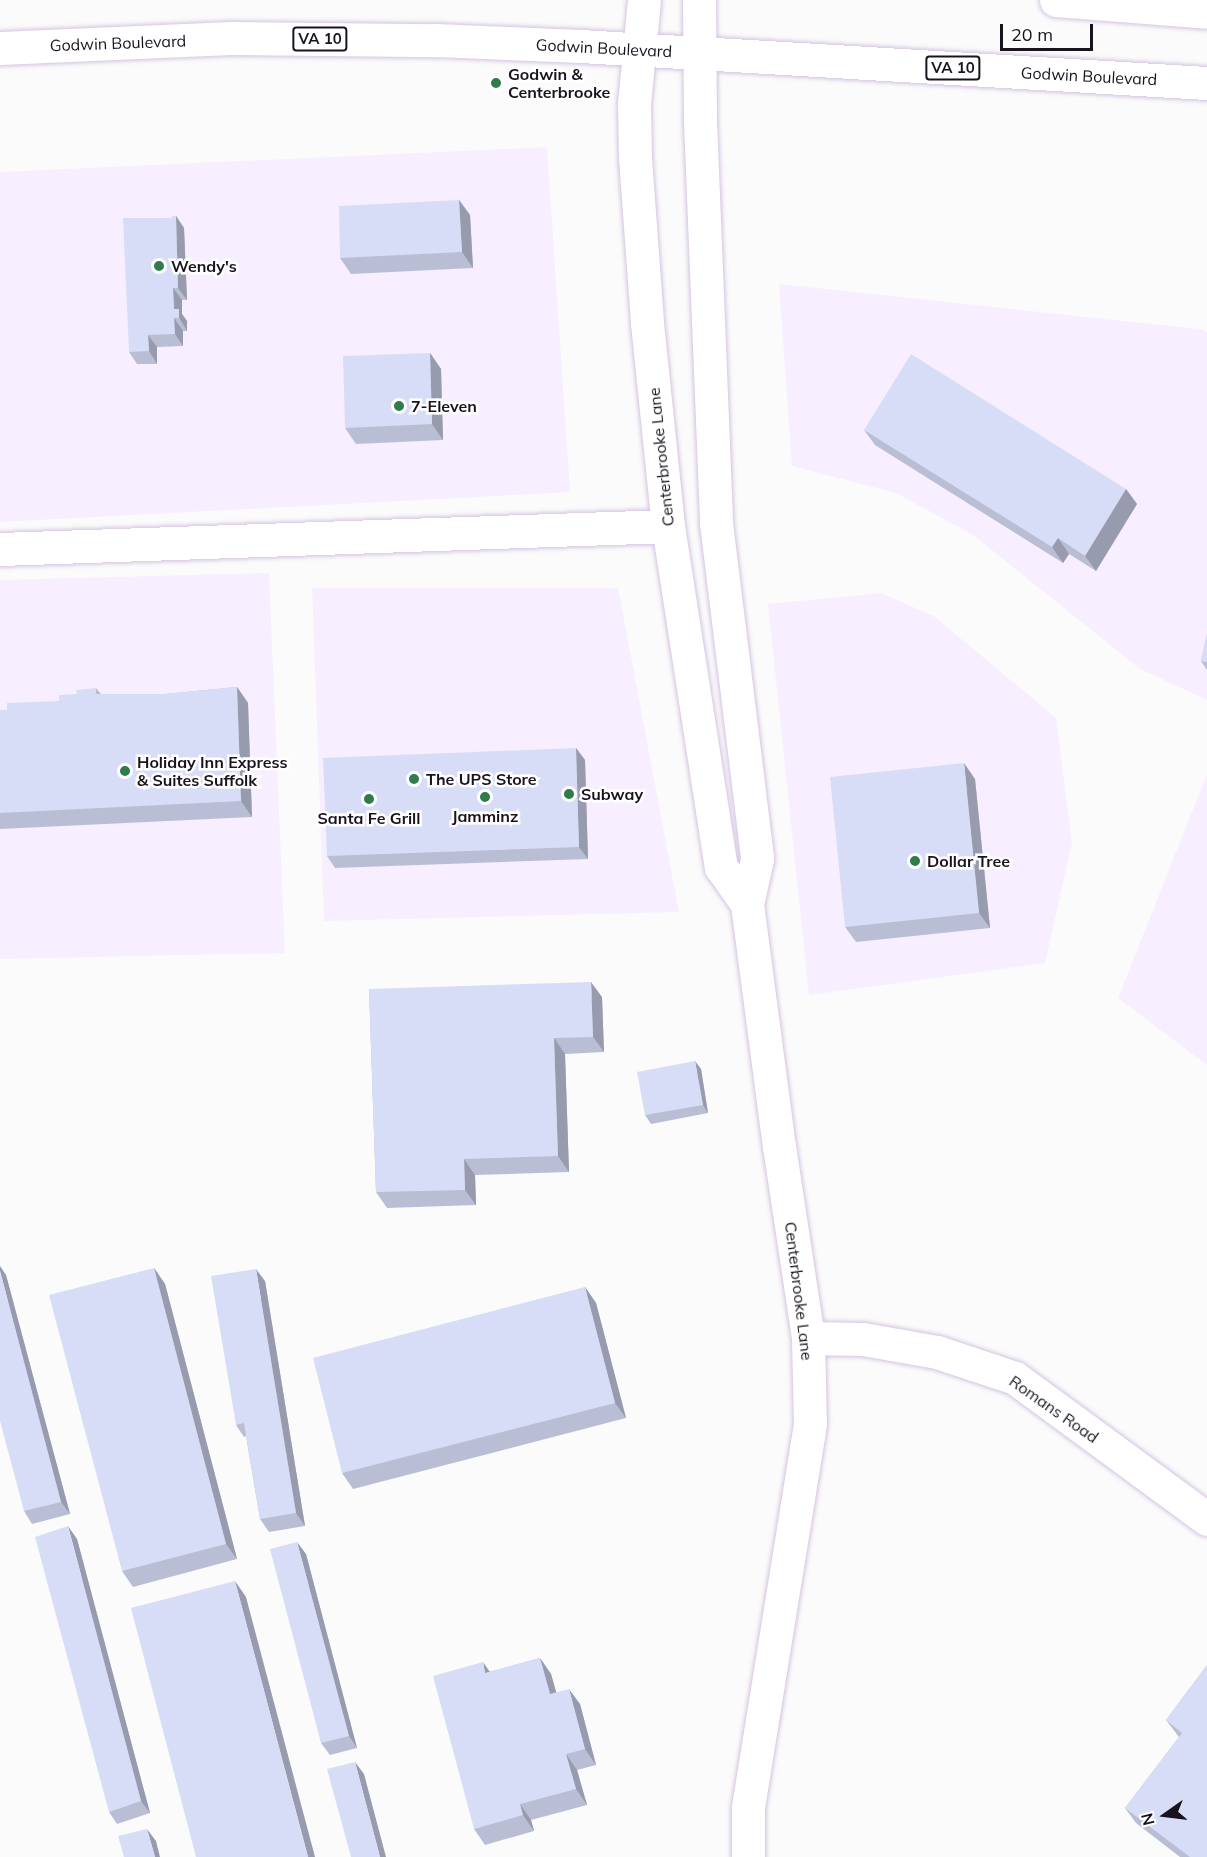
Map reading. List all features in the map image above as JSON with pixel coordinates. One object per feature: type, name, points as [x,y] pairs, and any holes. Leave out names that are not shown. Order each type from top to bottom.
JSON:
[{"type":"main road","name":"Centerbrooke Lane","points":[[644,0],[634,104],[635,158],[647,323],[668,526],[721,867],[747,904]]},
{"type":"main road","name":"Centerbrooke Lane","points":[[699,0],[716,523],[757,859],[747,904],[779,1146],[808,1338],[810,1424],[748,1808],[748,1857]]},
{"type":"main road","points":[[1056,0],[1207,12]]},
{"type":"main road","name":"Godwin Boulevard","points":[[0,48],[243,38],[447,41],[1207,83]]},
{"type":"main road","points":[[0,549],[668,526]]},
{"type":"main road","name":"Romans Road","points":[[808,1338],[863,1339],[937,1352],[1015,1378],[1207,1519]]},
{"type":"shaded area","points":[[547,147],[570,492],[0,522],[0,172]]},
{"type":"shaded area","points":[[779,284],[1199,329],[1207,332],[1207,700],[1140,669],[973,535],[896,493],[792,466]]},
{"type":"shaded area","points":[[269,573],[285,953],[0,959],[0,580]]},
{"type":"shaded area","points":[[312,588],[618,588],[679,912],[324,921]]},
{"type":"shaded area","points":[[882,593],[935,617],[1056,718],[1072,843],[1045,963],[809,995],[768,604]]},
{"type":"shaded area","points":[[1207,774],[1207,1065],[1118,998]]},
{"type":"building","points":[[459,200],[462,252],[340,258],[339,206]]},
{"type":"building","name":"Wendy's","points":[[176,216],[178,288],[173,288],[174,309],[179,309],[179,318],[174,318],[175,334],[148,335],[149,351],[129,352],[123,218],[172,218]]},
{"type":"building","name":"7-Eleven","points":[[430,353],[432,424],[345,428],[343,356]]},
{"type":"building","points":[[911,354],[1126,489],[1085,556],[1058,538],[1052,547],[864,430]]},
{"type":"building","points":[[1207,634],[1207,662],[1201,661]]},
{"type":"building","name":"Holiday Inn Express & Suites Suffolk","points":[[237,687],[241,801],[0,813],[0,710],[7,710],[7,703],[59,701],[59,695],[77,694],[76,690],[96,688],[96,694],[165,694]]},
{"type":"building","points":[[576,748],[579,847],[327,856],[323,758]]},
{"type":"building","name":"Dollar Tree","points":[[964,763],[979,913],[845,927],[830,777]]},
{"type":"building","points":[[591,982],[593,1037],[554,1038],[558,1156],[464,1159],[465,1190],[376,1192],[369,989]]},
{"type":"building","points":[[695,1061],[703,1105],[645,1115],[637,1072]]},
{"type":"building","points":[[154,1268],[226,1544],[122,1571],[49,1295]]},
{"type":"building","points":[[256,1269],[296,1513],[260,1519],[244,1423],[236,1425],[211,1276]]},
{"type":"building","points":[[0,1271],[61,1502],[24,1511],[0,1421]]},
{"type":"building","points":[[585,1287],[615,1403],[342,1473],[313,1358]]},
{"type":"building","points":[[68,1526],[141,1801],[109,1812],[35,1537]]},
{"type":"building","points":[[297,1542],[349,1736],[321,1743],[270,1549]]},
{"type":"building","points":[[235,1581],[308,1857],[196,1857],[131,1608]]},
{"type":"building","points":[[540,1658],[550,1694],[569,1689],[585,1749],[566,1754],[576,1789],[520,1804],[523,1815],[474,1829],[433,1676],[483,1662],[485,1673]]},
{"type":"building","points":[[1207,1665],[1207,1857],[1190,1857],[1125,1808],[1182,1733],[1166,1720]]},
{"type":"building","points":[[355,1762],[380,1857],[351,1857],[327,1769]]},
{"type":"building","points":[[147,1829],[155,1857],[124,1857],[118,1836]]},
{"type":"place","name":"Godwin & Centerbrooke","points":[[496,83]]},
{"type":"place","name":"Wendy's","points":[[159,266]]},
{"type":"place","name":"7-Eleven","points":[[399,406]]},
{"type":"place","name":"Holiday Inn Express & Suites Suffolk","points":[[125,771]]},
{"type":"place","name":"The UPS Store","points":[[414,779]]},
{"type":"place","name":"Subway","points":[[569,794]]},
{"type":"place","name":"Jamminz","points":[[485,797]]},
{"type":"place","name":"Santa Fe Grill","points":[[369,799]]},
{"type":"place","name":"Dollar Tree","points":[[915,861]]}]
